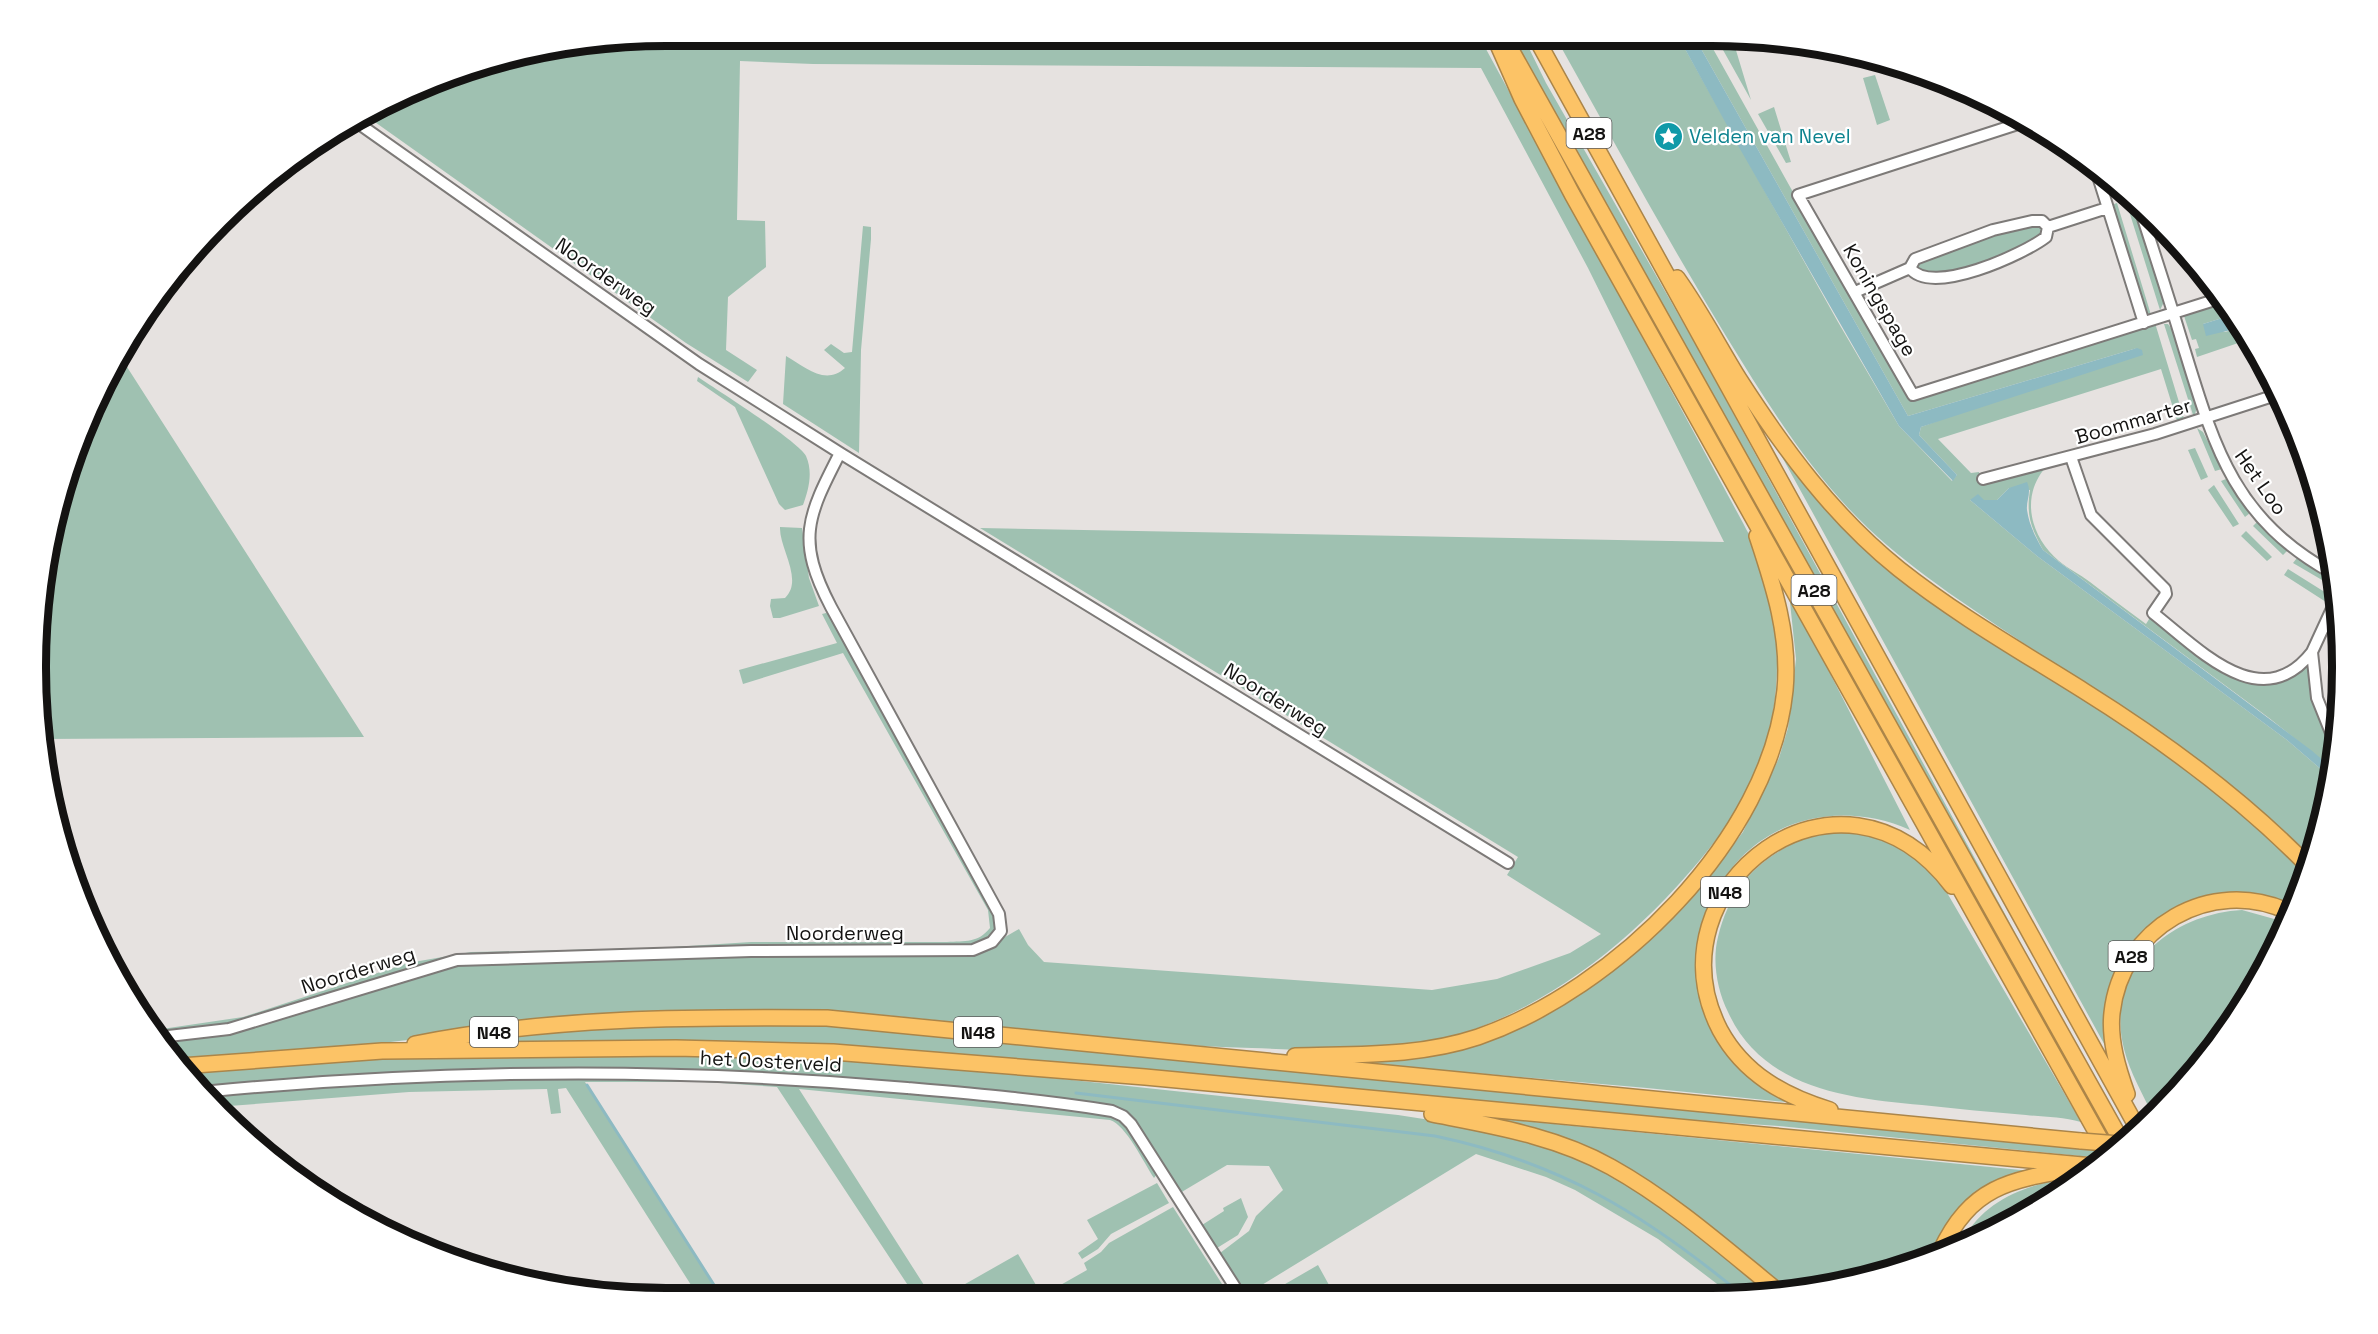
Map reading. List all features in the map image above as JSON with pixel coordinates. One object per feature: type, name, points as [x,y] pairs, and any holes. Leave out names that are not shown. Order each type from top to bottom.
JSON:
[{"type":"highway","name":"A28","points":[[1499,46],[1522,99],[1572,194],[2105,1146]]},
{"type":"highway","name":"A28","points":[[1509,46],[2117,1137]]},
{"type":"highway","name":"A28","points":[[1540,46],[2135,1120]]},
{"type":"highway","name":"A28","points":[[1631,210],[1692,299],[1738,377],[1788,452],[1806,477],[1869,543],[1899,569],[1962,614],[2087,693],[2180,756],[2257,818],[2301,859]]},
{"type":"highway","name":"A28","points":[[1226,1058],[1389,1054],[1443,1047],[1486,1034],[1533,1014],[1593,975],[1659,918],[1691,886],[1720,849],[1748,807],[1775,747],[1781,718],[1785,649],[1781,613],[1746,503]]},
{"type":"highway","name":"N48","points":[[1865,1119],[1802,1101],[1778,1090],[1758,1076],[1727,1042],[1707,996],[1704,969],[1706,939],[1715,912],[1727,889],[1762,851],[1786,837],[1815,827],[1857,824],[1907,842],[1926,857],[1982,925]]},
{"type":"highway","name":"A28","points":[[2136,1119],[2122,1081],[2112,1035],[2112,1014],[2117,987],[2134,952],[2163,922],[2200,904],[2223,900],[2258,901],[2282,909]]},
{"type":"highway","name":"N48","points":[[382,1050],[458,1036],[579,1023],[699,1017],[827,1018],[2082,1141]]},
{"type":"highway","name":"N48","points":[[191,1065],[382,1050],[685,1048],[833,1052],[1145,1077],[1367,1100],[2081,1165]]},
{"type":"highway","name":"N48","points":[[1367,1100],[1510,1129],[1592,1157],[1619,1172],[1684,1216],[1769,1284]]},
{"type":"highway","name":"A28","points":[[2082,1141],[2110,1142]]},
{"type":"highway","points":[[1947,1240],[1962,1215],[1995,1189],[2017,1179],[2075,1169]]},
{"type":"street","name":"Koningspage","points":[[2013,126],[1798,195],[1913,395],[2212,301]]},
{"type":"street","name":"Noorderweg","points":[[363,127],[699,364],[1508,863]]},
{"type":"street","points":[[2100,184],[2144,323]]},
{"type":"street","points":[[2048,226],[2107,208]]},
{"type":"street","points":[[1855,292],[1910,268],[1915,259],[1993,230],[2032,221],[2042,221],[2048,226]]},
{"type":"street","name":"Het Loo","points":[[2145,223],[2205,419],[2222,462],[2250,506],[2293,548],[2323,567]]},
{"type":"street","points":[[1910,268],[1919,276],[1940,277],[1990,266],[2036,244],[2046,237],[2048,226]]},
{"type":"street","name":"Boommarter","points":[[1983,478],[2071,457],[2205,419],[2270,397]]},
{"type":"street","name":"Noorderweg","points":[[168,1036],[230,1029],[457,960],[751,951],[973,950],[996,939],[1002,925],[999,914],[831,608],[812,564],[809,536],[812,511],[840,453]]},
{"type":"street","name":"Boommarter","points":[[2071,457],[2091,515],[2165,589],[2166,594],[2153,613],[2225,667],[2248,678],[2262,681],[2283,677],[2301,666],[2312,652]]},
{"type":"street","points":[[2328,729],[2317,698],[2312,652],[2329,615]]},
{"type":"street","name":"het Oosterveld","points":[[214,1091],[405,1076],[646,1073],[875,1085],[1112,1111],[1123,1116],[1131,1124],[1236,1288]]},
{"type":"green space","points":[[667,46],[1484,46],[1767,569],[1777,645],[1777,675],[1769,731],[1751,785],[1719,836],[1691,870],[1629,934],[1595,962],[1559,987],[1520,1009],[1480,1027],[1416,1046],[1369,1051],[1322,1051],[1190,1045],[1127,1041],[878,1015],[753,1009],[613,1016],[356,1046],[186,1059],[171,1039],[212,1035],[423,971],[479,962],[981,951],[1019,929],[1028,945],[1044,962],[1432,990],[1497,979],[1570,953],[1601,934],[1507,875],[1518,857],[980,528],[1724,542],[1588,268],[1481,68],[813,64],[740,61],[737,220],[765,221],[766,267],[728,297],[726,350],[757,370],[748,382],[686,343],[373,121],[430,94],[468,79],[506,68],[546,58],[626,48]]},
{"type":"green space","points":[[1516,46],[1528,46],[1546,83],[1701,354],[2024,949]]},
{"type":"green space","points":[[1560,46],[1683,46],[1899,426],[1952,481],[1957,475],[1919,435],[1921,427],[2137,348],[1908,416],[1700,46],[1711,46],[1909,400],[2155,323],[2185,422],[2178,424],[2161,369],[1938,439],[1971,473],[1979,472],[1982,481],[2046,467],[2038,478],[2031,503],[2035,528],[2041,540],[2063,564],[2146,624],[2151,616],[2205,659],[2245,681],[2266,684],[2286,679],[2306,665],[2310,668],[2315,705],[2327,733],[2324,762],[2043,550],[2030,521],[2030,490],[2009,488],[1997,500],[1970,500],[2037,556],[2287,740],[2323,771],[2303,852],[2246,801],[2178,748],[1927,577],[1868,528],[1808,461],[1774,412],[1661,225]]},
{"type":"green space","points":[[1721,46],[1735,47],[1751,100]]},
{"type":"green space","points":[[1875,75],[1890,120],[1877,125],[1863,78]]},
{"type":"green space","points":[[1774,107],[1791,162],[1786,163],[1758,114]]},
{"type":"green space","points":[[2117,203],[2151,315],[2144,311],[2111,205]]},
{"type":"green space","points":[[2128,207],[2135,214],[2164,302],[2160,310]]},
{"type":"green space","points":[[2034,225],[2041,227],[2042,234],[1999,257],[1970,267],[1922,274],[1915,264],[1976,240]]},
{"type":"green space","points":[[863,226],[871,227],[871,239],[861,350],[859,453],[783,404],[786,356],[815,373],[823,375],[838,373],[845,368],[824,350],[831,344],[844,353],[852,352]]},
{"type":"green space","points":[[2215,305],[2224,318],[2203,324],[2225,332],[2232,330],[2239,343],[2197,357],[2195,349],[2199,348],[2196,339],[2192,340],[2184,316]]},
{"type":"green space","points":[[2164,324],[2168,324],[2173,331],[2197,407],[2194,418]]},
{"type":"green space","points":[[126,365],[364,737],[51,739],[46,667],[48,626],[58,546],[79,468],[110,393]]},
{"type":"green space","points":[[698,377],[773,428],[806,456],[809,480],[803,505],[785,510],[779,504],[735,407],[697,381]]},
{"type":"green space","points":[[1764,424],[1865,545],[2107,711],[2236,806],[2299,866],[2283,906],[2237,894],[2149,926],[2133,943],[2112,983],[2108,1051]]},
{"type":"green space","points":[[2197,428],[2203,432],[2222,469],[2215,471]]},
{"type":"green space","points":[[2195,448],[2208,477],[2201,480],[2188,450]]},
{"type":"green space","points":[[2226,479],[2250,513],[2245,517],[2221,481]]},
{"type":"green space","points":[[2214,485],[2239,524],[2233,527],[2208,490]]},
{"type":"green space","points":[[2257,522],[2288,550],[2283,555],[2253,526]]},
{"type":"green space","points":[[780,527],[802,528],[809,578],[819,606],[773,618],[771,599],[785,598],[792,582],[792,573]]},
{"type":"green space","points":[[2246,531],[2272,557],[2267,561],[2241,536]]},
{"type":"green space","points":[[2297,558],[2324,575],[2325,582],[2293,563]]},
{"type":"green space","points":[[2288,569],[2327,593],[2327,600],[2326,602],[2284,575]]},
{"type":"green space","points":[[1789,593],[1910,830],[1881,820],[1852,816],[1823,817],[1795,824],[1770,835],[1747,852],[1727,874],[1709,908],[1700,936],[1698,958],[1702,990],[1709,1014],[1717,1026],[1796,1103],[1393,1066],[1342,1065],[1345,1061],[1422,1058],[1451,1052],[1632,954],[1705,882],[1743,832],[1779,758],[1788,728],[1796,659]]},
{"type":"green space","points":[[822,614],[831,615],[993,912],[995,928],[987,939],[977,946],[489,956],[229,1026],[167,1034],[163,1029],[243,1017],[408,963],[471,952],[657,948],[751,942],[947,942],[971,940],[981,936],[990,928],[988,910],[843,653],[743,684],[739,670],[837,643]]},
{"type":"green space","points":[[1821,832],[1870,832],[1929,862],[2081,1122],[2053,1117],[1894,1102],[1837,1093],[1810,1085],[1785,1073],[1763,1058],[1743,1038],[1728,1012],[1718,985],[1715,956],[1724,917],[1732,899],[1754,870],[1784,848]]},
{"type":"green space","points":[[2242,910],[2277,920],[2268,941],[2227,1012],[2178,1076],[2149,1107],[2133,1075],[2124,1049],[2120,1021],[2124,995],[2133,971],[2148,951],[2167,935],[2190,922],[2215,914]]},
{"type":"green space","points":[[702,1021],[821,1023],[2093,1144],[2097,1152],[2091,1157],[1779,1126],[1512,1108],[1071,1065],[461,1046],[460,1040]]},
{"type":"green space","points":[[581,1050],[905,1062],[1398,1115],[1443,1122],[1533,1142],[1603,1169],[1678,1218],[1761,1285],[1722,1287],[1658,1239],[1575,1190],[1546,1177],[1476,1154],[1257,1288],[1243,1288],[1220,1253],[1249,1231],[1256,1216],[1283,1190],[1269,1166],[1227,1165],[1180,1193],[1122,1112],[701,1072],[212,1089],[196,1071],[322,1061]]},
{"type":"green space","points":[[693,1077],[970,1097],[1111,1114],[1122,1120],[1157,1174],[1154,1178],[1122,1129],[1110,1120],[799,1089],[926,1288],[910,1288],[777,1087],[705,1082],[585,1082],[716,1288],[693,1288],[566,1088],[558,1089],[561,1113],[551,1114],[547,1089],[409,1092],[228,1106],[217,1094],[407,1079]]},
{"type":"green space","points":[[1474,1116],[2031,1171],[1965,1203],[1943,1231],[1936,1245],[1910,1255],[1832,1276],[1776,1284],[1636,1175]]},
{"type":"green space","points":[[2060,1180],[2021,1204],[1969,1231],[1984,1213],[1997,1203],[2011,1195]]},
{"type":"green space","points":[[1157,1183],[1169,1203],[1111,1234],[1098,1249],[1082,1259],[1078,1253],[1098,1239],[1087,1220]]},
{"type":"green space","points":[[1241,1198],[1248,1217],[1238,1235],[1217,1248],[1202,1225],[1224,1211],[1223,1208]]},
{"type":"green space","points":[[1173,1207],[1225,1288],[1054,1288],[1087,1270],[1084,1263],[1101,1252],[1109,1243]]},
{"type":"green space","points":[[1018,1254],[1038,1288],[958,1288]]},
{"type":"green space","points":[[1318,1265],[1331,1288],[1278,1288]]},
{"type":"water","points":[[1683,46],[1700,46],[1908,416],[2137,348],[2142,350],[2143,355],[1921,427],[1919,435],[1957,475],[1953,481],[1899,426]]},
{"type":"water","points":[[2224,318],[2232,330],[2206,336],[2203,324]]},
{"type":"water","points":[[2027,482],[2028,516],[2043,550],[2311,750],[2324,761],[2323,771],[2287,740],[2037,556],[1970,500],[1978,494],[1984,500],[1997,500],[2009,488]]},
{"type":"waterway","points":[[587,1085],[716,1288]]},
{"type":"waterway","points":[[1076,1093],[1435,1136],[1480,1147],[1521,1160],[1598,1194],[1669,1238],[1732,1287]]},
{"type":"place","name":"Velden van Nevel","points":[[1668,136]]}]
